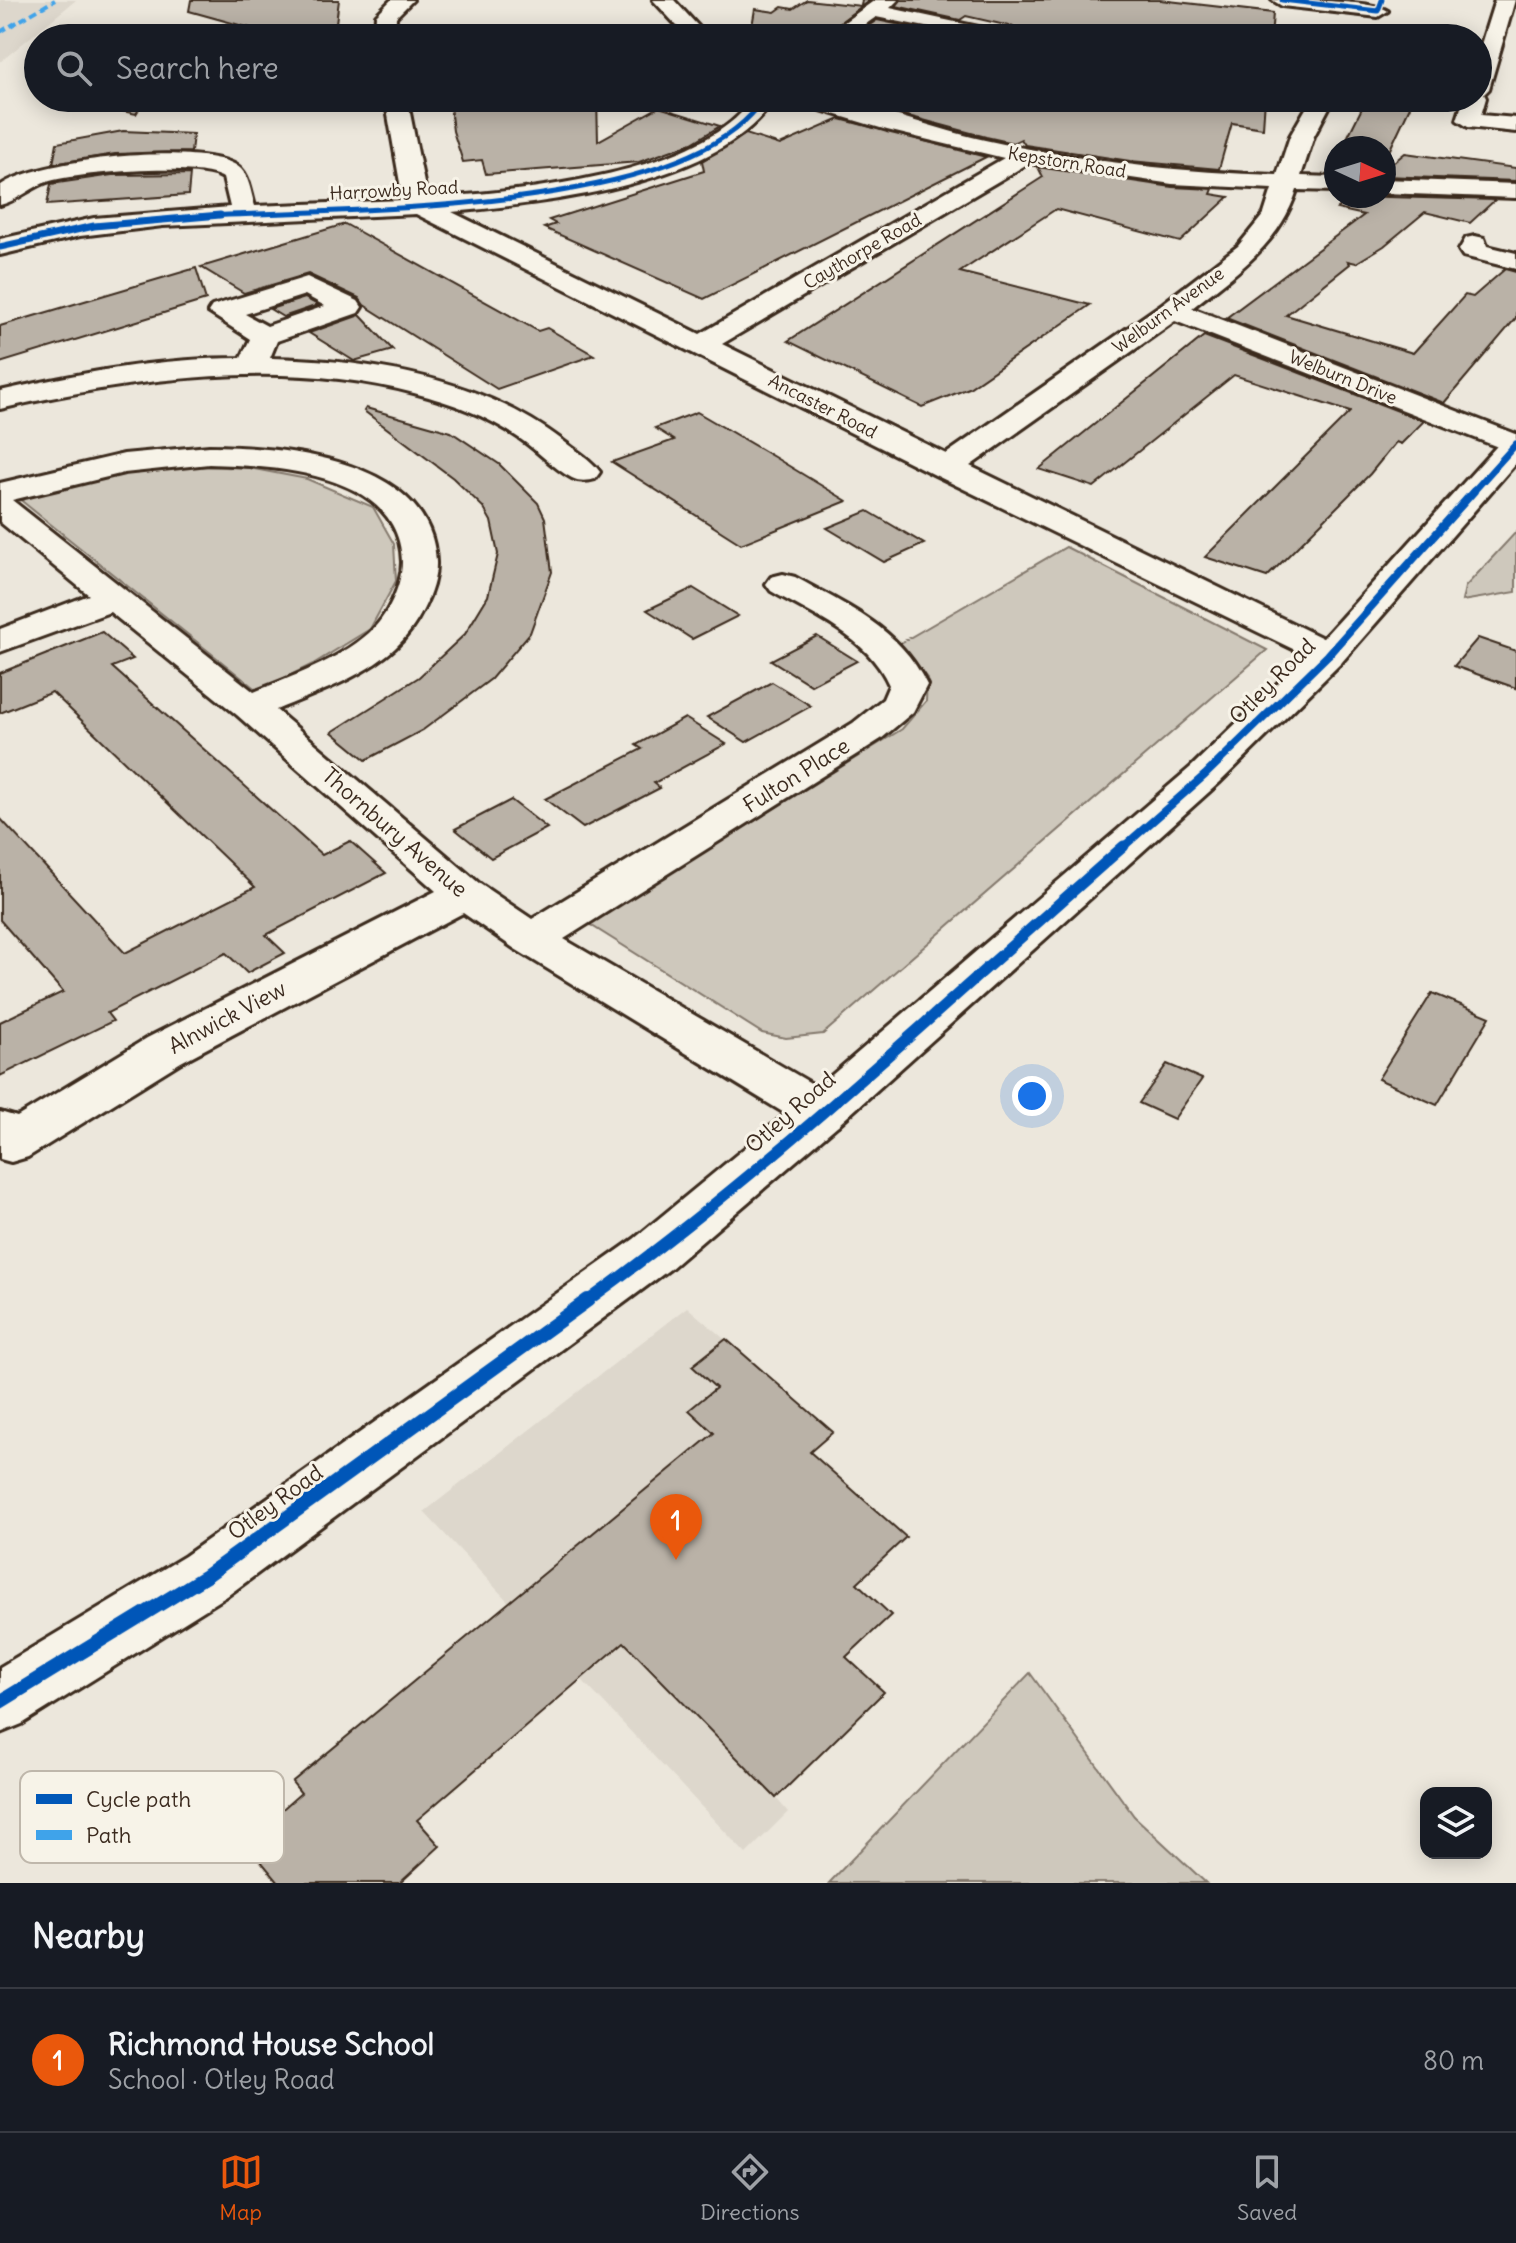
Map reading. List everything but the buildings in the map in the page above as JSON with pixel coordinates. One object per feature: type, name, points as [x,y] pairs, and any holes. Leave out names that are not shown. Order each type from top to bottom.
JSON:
[{"type":"main road","points":[[386,24],[386,15],[403,0]]},
{"type":"main road","points":[[663,0],[686,24]]},
{"type":"main road","points":[[1282,0],[1376,13]]},
{"type":"main road","points":[[1492,62],[1505,36],[1505,0]]},
{"type":"main road","points":[[853,24],[880,6],[950,24]]},
{"type":"main road","points":[[399,112],[416,204]]},
{"type":"main road","name":"Harrowby Road","points":[[0,247],[105,224],[244,213],[484,202],[564,192],[678,159],[719,141],[750,120],[755,112]]},
{"type":"main road","name":"Kepstorn Road","points":[[849,112],[1023,157],[1175,177],[1324,184]]},
{"type":"main road","name":"Welburn Avenue","points":[[946,468],[1172,310],[1247,252],[1276,215],[1302,136],[1315,112]]},
{"type":"main road","points":[[1480,112],[1516,125]]},
{"type":"main road","name":"Caythorpe Road","points":[[701,345],[1023,157]]},
{"type":"main road","points":[[0,198],[14,185],[59,172],[205,164],[224,168],[234,175],[244,213]]},
{"type":"main road","points":[[1396,186],[1516,191]]},
{"type":"main road","name":"Ancaster Road","points":[[416,204],[1328,655]]},
{"type":"main road","points":[[1475,244],[1472,250],[1516,261]]},
{"type":"main road","name":"Welburn Drive","points":[[1172,310],[1516,445]]},
{"type":"main road","points":[[251,369],[265,336]]},
{"type":"main road","points":[[0,400],[51,387],[130,374],[251,369],[339,372],[411,384],[473,400],[510,418],[584,472]]},
{"type":"main road","name":"Otley Road","points":[[0,1702],[231,1558],[652,1254],[821,1112],[1205,775],[1328,655],[1516,445]]},
{"type":"main road","points":[[0,493],[69,472],[123,462],[186,456],[244,456],[337,472],[386,497],[408,520],[422,548],[418,582],[406,608],[383,640],[347,664],[250,707]]},
{"type":"main road","name":"Thornbury Avenue","points":[[0,506],[111,599],[250,707],[465,894],[531,939],[821,1112]]},
{"type":"main road","name":"Fulton Place","points":[[531,939],[867,731],[900,704],[908,685],[894,655],[879,642],[783,584]]},
{"type":"main road","points":[[0,641],[111,599]]},
{"type":"main road","name":"Alnwick View","points":[[0,1130],[11,1144],[164,1050],[465,894]]},
{"type":"shaded area","points":[[0,0],[76,0],[47,24],[24,24],[24,42],[0,62]]},
{"type":"shaded area","points":[[178,465],[249,468],[307,479],[373,507],[394,544],[396,581],[370,629],[313,664],[258,691],[18,498],[105,473]]},
{"type":"shaded area","points":[[1516,532],[1516,592],[1462,601],[1465,587]]},
{"type":"shaded area","points":[[1066,547],[1267,650],[823,1034],[786,1038],[762,1033],[589,924],[902,729],[926,701],[927,678],[899,644]]},
{"type":"shaded area","points":[[687,1307],[833,1432],[810,1453],[906,1537],[857,1583],[891,1615],[847,1657],[884,1692],[776,1798],[788,1812],[746,1854],[424,1512]]},
{"type":"shaded area","points":[[1030,1673],[1134,1816],[1206,1883],[829,1883]]},
{"type":"marked path","points":[[0,32],[55,0]]},
{"type":"cycle path","points":[[1282,0],[1378,11],[1382,0]]},
{"type":"cycle path","points":[[0,247],[67,231],[163,218],[448,205],[561,192],[641,172],[674,160],[733,131],[755,112]]},
{"type":"cycle path","points":[[0,1702],[206,1576],[652,1254],[821,1112],[1205,775],[1328,655],[1516,444]]},
{"type":"place","name":"Richmond House School","points":[[676,1560]]}]
